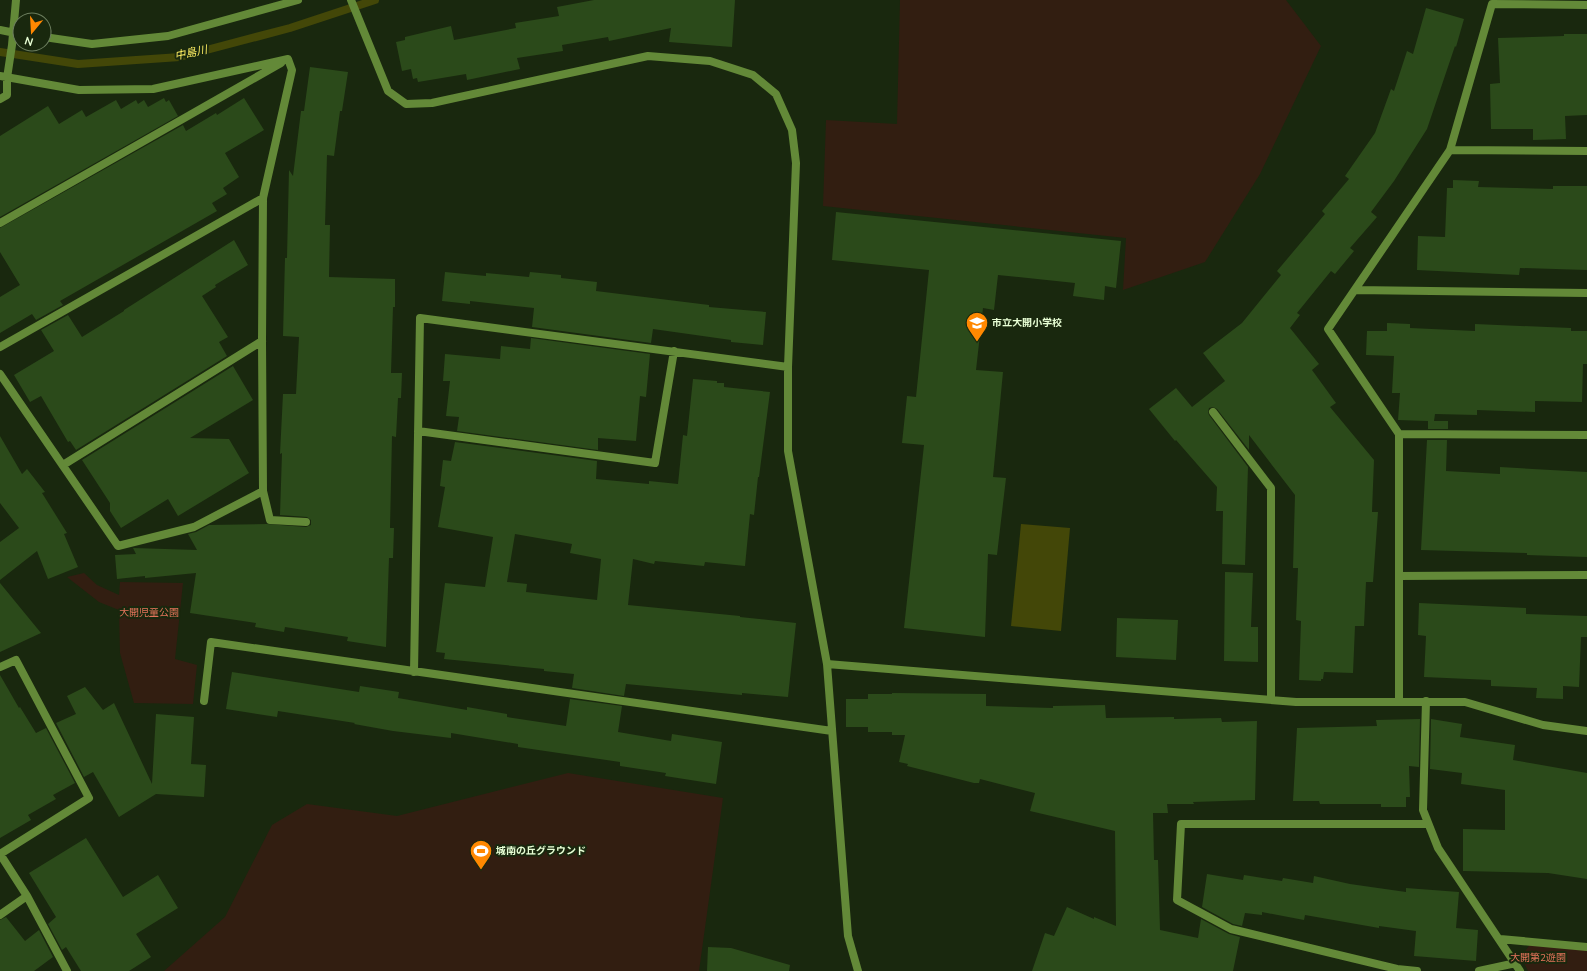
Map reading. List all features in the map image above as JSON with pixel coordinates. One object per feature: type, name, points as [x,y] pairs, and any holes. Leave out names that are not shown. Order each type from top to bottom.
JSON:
[{"type":"street","points":[[16,0],[16,12]]},
{"type":"street","points":[[52,38],[92,44],[168,36],[298,0]]},
{"type":"street","points":[[351,0],[388,91],[406,104],[432,102],[648,56],[710,61],[753,75],[776,94],[792,130],[796,163],[788,367],[788,451],[827,664],[848,936],[858,971]]},
{"type":"street","points":[[1399,701],[1399,434],[1328,329],[1450,150],[1492,4],[1587,5]]},
{"type":"street","points":[[0,30],[12,32]]},
{"type":"street","points":[[0,99],[6,95],[3,77],[8,66],[12,45]]},
{"type":"street","points":[[3,77],[79,90],[153,89],[288,59]]},
{"type":"street","points":[[288,59],[292,70],[263,198],[263,491],[270,520],[306,522]]},
{"type":"street","points":[[0,223],[288,59]]},
{"type":"street","points":[[1450,150],[1587,151]]},
{"type":"street","points":[[0,347],[263,198]]},
{"type":"street","points":[[1356,290],[1587,293]]},
{"type":"street","points":[[414,672],[420,318],[788,367]]},
{"type":"street","points":[[63,465],[262,341]]},
{"type":"street","points":[[418,431],[656,463],[674,351]]},
{"type":"street","points":[[0,374],[118,546],[194,526],[263,491]]},
{"type":"street","points":[[1213,412],[1271,488],[1271,700]]},
{"type":"street","points":[[1399,434],[1587,435]]},
{"type":"street","points":[[1399,576],[1587,575]]},
{"type":"street","points":[[204,701],[211,642],[832,731]]},
{"type":"street","points":[[0,666],[16,660],[89,798],[0,854],[27,896],[67,971]]},
{"type":"street","points":[[827,664],[1296,702],[1465,702],[1543,725],[1587,731]]},
{"type":"street","points":[[1426,701],[1422,810],[1438,848],[1520,971]]},
{"type":"street","points":[[1417,971],[1397,970],[1231,929],[1177,900],[1181,824],[1428,824]]},
{"type":"street","points":[[0,915],[27,896]]},
{"type":"street","points":[[1500,939],[1587,947]]},
{"type":"street","points":[[1479,971],[1516,963]]},
{"type":"green space","points":[[900,0],[1286,0],[1321,46],[1260,174],[1205,262],[1123,290],[1126,238],[823,206],[826,120],[897,124]]},
{"type":"green space","name":"大開児童公園","points":[[84,573],[97,585],[119,595],[120,582],[183,583],[175,659],[197,665],[193,704],[134,703],[120,653],[119,610],[99,602],[67,577]]},
{"type":"green space","name":"城南の丘グラウンド","points":[[568,773],[723,798],[699,971],[164,971],[225,917],[272,825],[307,804],[397,816]]},
{"type":"green space","name":"大開第2遊園","points":[[1531,943],[1587,949],[1587,971],[1528,971],[1521,957]]},
{"type":"shaded area","points":[[1021,524],[1070,528],[1061,631],[1011,626]]},
{"type":"building","points":[[594,0],[735,0],[732,47],[669,42],[671,28],[609,41],[608,37],[562,45],[563,51],[517,58],[520,69],[467,80],[466,74],[418,82],[417,78],[413,79],[411,69],[402,71],[396,42],[405,40],[405,37],[451,26],[454,40],[516,28],[515,23],[559,16],[557,7]]},
{"type":"building","points":[[1426,8],[1464,19],[1456,47],[1455,46],[1427,129],[1394,181],[1371,212],[1377,217],[1350,248],[1354,251],[1335,274],[1331,271],[1297,313],[1300,315],[1290,328],[1319,364],[1312,370],[1336,403],[1330,407],[1374,460],[1372,512],[1378,512],[1373,582],[1366,582],[1364,626],[1355,626],[1353,673],[1324,672],[1323,679],[1321,679],[1321,681],[1299,680],[1301,621],[1296,620],[1298,568],[1293,568],[1295,495],[1249,435],[1249,450],[1217,409],[1213,407],[1209,408],[1209,415],[1248,467],[1245,565],[1222,564],[1223,511],[1216,511],[1217,487],[1176,440],[1175,441],[1149,409],[1176,388],[1192,407],[1225,381],[1203,353],[1242,323],[1281,275],[1277,271],[1325,214],[1322,211],[1349,179],[1345,176],[1375,133],[1391,89],[1394,91],[1407,51],[1413,54]]},
{"type":"building","points":[[1564,34],[1587,34],[1587,115],[1565,116],[1566,139],[1533,140],[1533,129],[1491,129],[1490,84],[1500,83],[1498,38],[1564,36]]},
{"type":"building","points":[[310,67],[348,72],[342,111],[340,111],[334,156],[327,155],[325,225],[330,225],[329,277],[395,279],[391,373],[402,373],[401,398],[398,398],[396,437],[392,436],[390,528],[394,528],[393,558],[389,558],[386,647],[347,641],[348,637],[285,627],[284,632],[255,627],[256,623],[190,613],[196,573],[117,579],[115,555],[136,554],[133,548],[197,550],[188,534],[196,532],[209,525],[267,524],[306,527],[311,525],[311,520],[307,517],[280,515],[282,453],[280,454],[283,394],[296,394],[299,337],[283,336],[289,170],[293,176],[301,111],[304,111]]},
{"type":"building","points":[[164,98],[166,102],[169,100],[178,116],[0,217],[0,136],[48,106],[59,124],[82,110],[86,117],[116,100],[121,109],[136,100],[138,104],[144,100],[148,107]]},
{"type":"building","points":[[244,98],[264,130],[225,153],[239,177],[223,188],[227,194],[212,203],[217,211],[60,301],[63,305],[36,320],[32,314],[0,333],[0,297],[20,285],[0,252],[0,228],[183,125],[186,131],[216,113],[217,115]]},
{"type":"building","points":[[1453,180],[1479,181],[1478,187],[1553,189],[1553,186],[1587,186],[1587,270],[1520,268],[1519,275],[1417,270],[1418,236],[1445,237],[1447,188],[1453,188]]},
{"type":"building","points":[[836,212],[1121,241],[1116,288],[1105,286],[1104,300],[1073,296],[1075,283],[998,275],[994,310],[983,308],[976,370],[1003,372],[993,477],[1006,478],[997,555],[988,554],[985,637],[904,628],[924,445],[902,443],[907,396],[916,397],[929,270],[832,260]]},
{"type":"building","points":[[234,240],[248,265],[215,285],[216,287],[202,296],[228,337],[219,342],[227,356],[76,450],[70,441],[68,442],[41,396],[30,402],[14,375],[54,351],[41,330],[68,315],[82,337]]},
{"type":"building","points":[[445,272],[486,276],[486,273],[529,277],[530,272],[561,275],[561,278],[597,282],[596,291],[709,305],[709,307],[766,312],[763,345],[731,342],[731,340],[653,329],[651,343],[532,327],[534,308],[470,301],[470,304],[442,301]]},
{"type":"building","points":[[1387,323],[1410,324],[1410,328],[1475,331],[1475,324],[1571,328],[1571,331],[1587,331],[1587,364],[1583,364],[1582,402],[1535,401],[1535,412],[1477,410],[1477,415],[1435,414],[1434,421],[1448,421],[1448,429],[1428,429],[1428,421],[1398,420],[1400,393],[1392,393],[1394,356],[1366,355],[1367,331],[1387,331]]},
{"type":"building","points":[[531,338],[650,354],[646,397],[640,396],[636,441],[598,438],[598,450],[457,431],[459,417],[446,416],[450,381],[443,381],[445,354],[500,359],[501,346],[530,349]]},
{"type":"building","points":[[233,366],[253,400],[190,438],[229,439],[249,473],[178,516],[168,499],[121,528],[110,511],[110,503],[82,460]]},
{"type":"building","points":[[693,379],[717,381],[717,383],[724,383],[724,387],[770,392],[754,515],[750,514],[745,566],[705,562],[704,566],[655,561],[654,564],[633,559],[628,605],[796,623],[788,697],[742,693],[742,695],[626,684],[624,696],[572,688],[574,674],[544,671],[544,669],[444,659],[445,653],[436,652],[445,583],[485,587],[493,537],[438,527],[445,487],[440,486],[443,460],[451,461],[455,442],[597,461],[596,479],[649,484],[649,481],[678,484],[683,435],[687,436]],"holes":[[[515,534],[572,544],[570,553],[601,559],[597,600],[526,592],[527,584],[507,582]]]},
{"type":"building","points":[[0,436],[22,474],[27,469],[45,492],[42,493],[67,533],[64,534],[78,567],[48,579],[37,551],[0,580],[0,542],[19,528],[0,503]]},
{"type":"building","points":[[1427,440],[1447,440],[1446,471],[1500,474],[1500,467],[1587,472],[1587,557],[1527,555],[1527,553],[1421,550]]},
{"type":"building","points":[[1225,572],[1253,573],[1251,627],[1258,627],[1258,662],[1224,661]]},
{"type":"building","points":[[0,583],[41,633],[0,652]]},
{"type":"building","points":[[1419,603],[1526,608],[1526,614],[1587,616],[1587,637],[1581,637],[1579,687],[1563,686],[1563,699],[1536,698],[1537,688],[1491,686],[1491,680],[1424,677],[1426,636],[1418,635]]},
{"type":"building","points":[[1117,618],[1178,620],[1176,660],[1116,657]]},
{"type":"building","points":[[232,672],[359,692],[360,686],[399,692],[398,698],[467,710],[467,707],[507,714],[507,717],[566,726],[570,699],[622,706],[618,732],[671,741],[672,734],[722,742],[716,784],[665,776],[666,773],[620,766],[620,762],[518,747],[518,744],[451,733],[451,738],[393,731],[354,724],[355,723],[278,711],[277,717],[226,709]]},
{"type":"building","points":[[0,675],[19,708],[20,707],[36,733],[46,728],[75,783],[53,795],[56,799],[28,815],[31,820],[0,838]]},
{"type":"building","points":[[85,687],[103,710],[114,703],[152,784],[156,714],[194,717],[191,764],[206,765],[204,797],[156,794],[119,817],[93,772],[84,777],[56,723],[76,714],[67,696]]},
{"type":"building","points":[[868,694],[986,694],[986,706],[1053,708],[1053,706],[1105,705],[1106,718],[1174,717],[1174,719],[1221,718],[1222,722],[1257,721],[1255,800],[1193,802],[1194,804],[1167,804],[1168,813],[1153,813],[1154,860],[1158,860],[1160,930],[1198,938],[1201,919],[1229,934],[1240,937],[1233,971],[1032,971],[1045,933],[1054,936],[1067,907],[1094,919],[1094,917],[1116,926],[1115,831],[1030,811],[1035,793],[980,779],[979,783],[974,783],[907,766],[908,764],[899,762],[905,735],[892,735],[892,732],[868,732],[868,727],[846,727],[846,699],[868,699]]},
{"type":"building","points":[[1420,719],[1419,767],[1409,766],[1410,797],[1406,797],[1406,807],[1381,807],[1381,804],[1320,804],[1319,801],[1293,801],[1297,728],[1377,726],[1376,720]]},
{"type":"building","points":[[1431,719],[1462,724],[1460,737],[1515,745],[1513,760],[1587,773],[1587,879],[1548,873],[1463,871],[1463,829],[1505,830],[1505,790],[1461,784],[1462,773],[1430,769]]},
{"type":"building","points":[[86,838],[123,897],[158,875],[178,908],[136,934],[151,957],[129,971],[81,971],[66,947],[62,950],[48,924],[56,917],[29,873]]},
{"type":"building","points":[[1207,874],[1243,880],[1244,875],[1282,881],[1283,878],[1313,883],[1314,876],[1350,884],[1406,892],[1406,888],[1459,892],[1456,928],[1478,930],[1476,961],[1414,956],[1416,931],[1379,926],[1379,928],[1305,915],[1304,920],[1262,912],[1262,915],[1245,913],[1242,926],[1233,924],[1202,907]]},
{"type":"building","points":[[6,917],[25,941],[39,930],[53,957],[34,971],[0,971],[0,920]]},
{"type":"building","points":[[708,947],[731,948],[790,965],[789,971],[707,971]]},
{"type":"waterway","name":"中島川","points":[[0,52],[78,64],[180,57],[290,28],[375,0]]},
{"type":"place","name":"市立大開小学校","points":[[977,342]]},
{"type":"place","name":"城南の丘グラウンド","points":[[481,870]]}]
